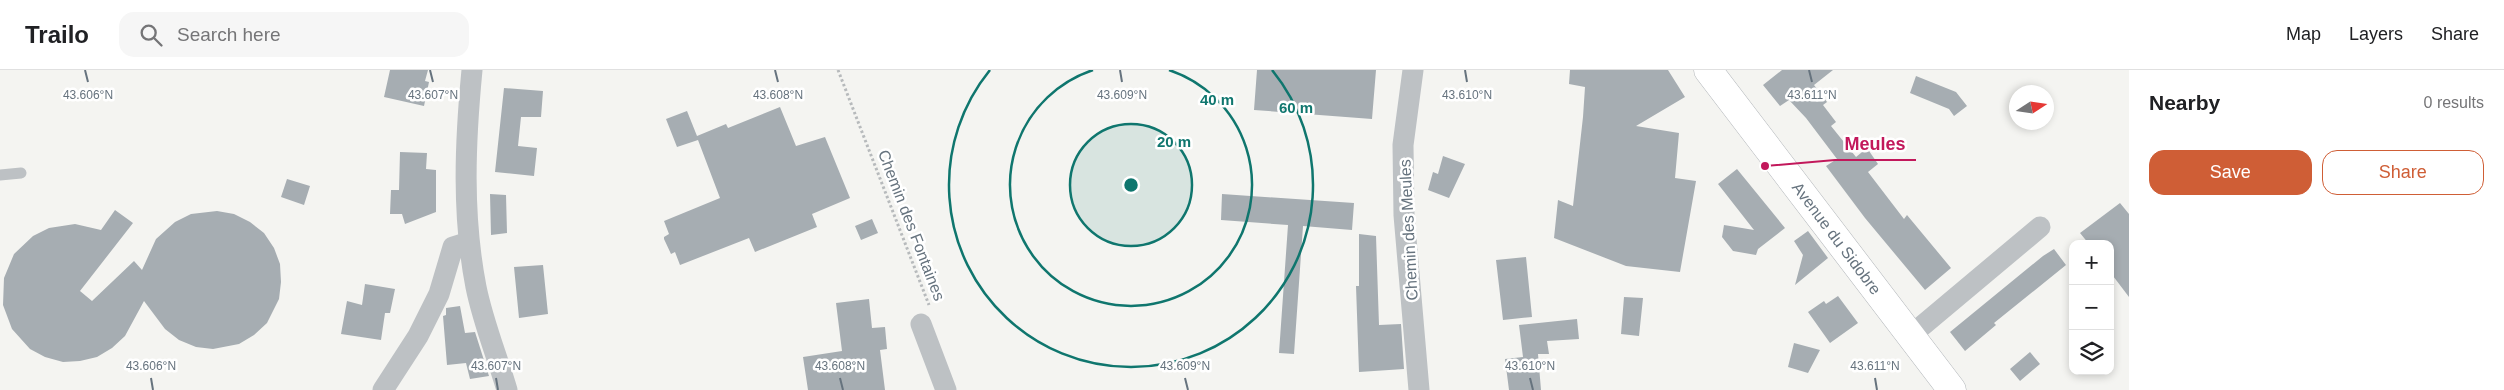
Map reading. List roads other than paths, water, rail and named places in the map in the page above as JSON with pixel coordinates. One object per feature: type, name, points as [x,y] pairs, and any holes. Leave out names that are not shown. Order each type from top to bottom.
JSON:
[{"type":"main road","name":"Avenue du Sidobre","points":[[1708,70],[1952,390]]},
{"type":"street","points":[[472,70],[466,185],[469,242],[477,290],[507,390]]},
{"type":"street","name":"Chemin des Meules","points":[[1413,70],[1403,145],[1404,215],[1419,390]]},
{"type":"street","points":[[1910,336],[2040,227]]},
{"type":"street","points":[[383,390],[414,342],[439,294],[453,247],[469,242]]},
{"type":"street","points":[[926,316],[946,390]]},
{"type":"lane","points":[[0,174],[21,173]]},
{"type":"place","name":"Meules","points":[[1765,166]]}]
